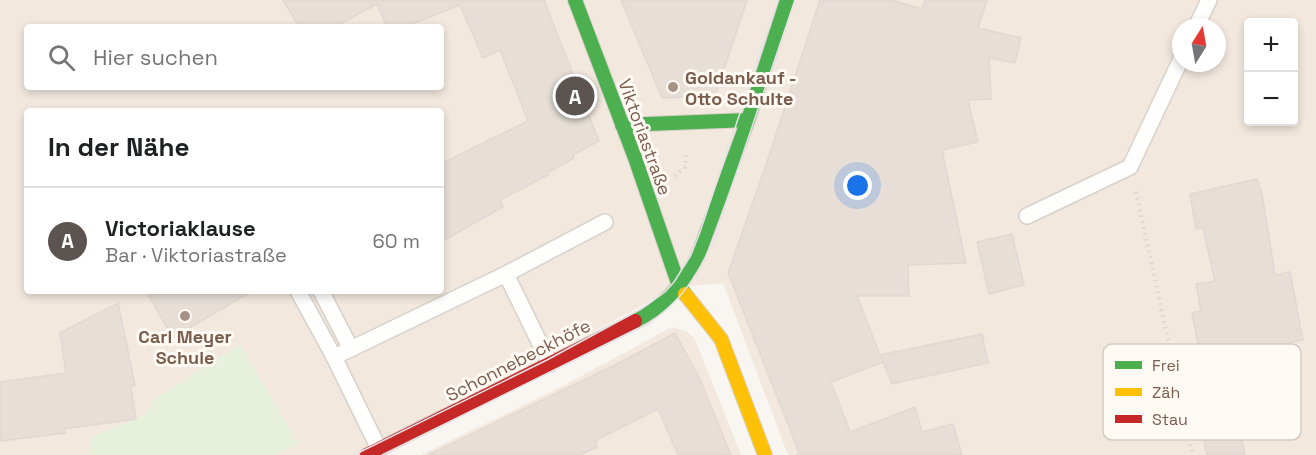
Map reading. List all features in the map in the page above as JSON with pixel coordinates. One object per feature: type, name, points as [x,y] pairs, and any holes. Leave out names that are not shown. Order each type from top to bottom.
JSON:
[{"type":"main road","name":"Viktoriastraße","points":[[575,0],[679,286],[721,339],[765,455]]},
{"type":"main road","name":"Schonnebeckhöfe","points":[[373,452],[645,316],[663,303],[679,286],[690,271],[706,236],[748,120],[787,0]]},
{"type":"main road","points":[[622,125],[748,120]]},
{"type":"lane","points":[[1200,18],[1209,0]]},
{"type":"lane","points":[[1027,216],[1130,167],[1175,72]]},
{"type":"lane","points":[[334,357],[506,274],[605,222]]},
{"type":"lane","points":[[506,274],[550,364]]},
{"type":"lane","points":[[300,294],[334,357],[373,452]]},
{"type":"lane","points":[[323,294],[351,349]]},
{"type":"path","points":[[1130,167],[1169,344]]},
{"type":"path","points":[[1190,440],[1193,455]]},
{"type":"shaded area","points":[[0,0],[784,0],[678,286],[364,455],[0,455]]},
{"type":"shaded area","points":[[791,0],[1316,0],[1316,455],[788,455],[723,283],[680,287]]},
{"type":"shaded area","points":[[672,327],[688,332],[695,339],[741,455],[421,455],[561,387]]},
{"type":"green space","points":[[240,344],[299,444],[275,455],[91,455],[89,437],[144,416],[154,399]]},
{"type":"building","points":[[283,0],[544,0],[599,141],[573,155],[574,158],[547,173],[548,175],[500,200],[503,207],[444,240],[444,163],[528,121],[500,50],[483,58],[460,5],[412,24],[386,24],[377,4],[340,24],[297,24]]},
{"type":"building","points":[[621,0],[747,0],[715,96],[662,98]]},
{"type":"building","points":[[820,0],[891,0],[922,9],[925,0],[987,0],[978,28],[1021,38],[1015,63],[989,58],[991,99],[968,100],[978,142],[942,150],[966,263],[908,265],[909,296],[857,296],[880,355],[982,334],[988,363],[892,384],[883,362],[831,382],[850,432],[915,407],[922,432],[953,424],[962,455],[797,455],[799,453],[790,429],[728,273]]},
{"type":"building","points":[[1257,179],[1262,193],[1275,275],[1290,272],[1303,340],[1283,344],[1198,344],[1192,313],[1201,311],[1196,284],[1215,281],[1203,228],[1196,229],[1190,194]]},
{"type":"building","points":[[1012,234],[1024,285],[989,294],[977,242]]},
{"type":"building","name":"Carl Meyer Schule","points":[[148,294],[247,294],[173,338]]},
{"type":"building","points":[[118,303],[135,385],[131,387],[136,419],[64,429],[65,433],[0,441],[0,382],[66,373],[60,333]]},
{"type":"building","points":[[675,333],[699,377],[731,455],[678,455],[658,409],[600,438],[595,442],[597,447],[580,455],[428,455],[615,365]]},
{"type":"building","points":[[1204,440],[1242,440],[1245,455],[1207,455]]},
{"type":"tram line","points":[[354,455],[547,360],[641,309],[665,292],[691,255],[700,232],[778,0]]},
{"type":"tram line","points":[[382,455],[650,323],[680,296],[702,264],[714,239],[795,0]]},
{"type":"traffic: fast","points":[[575,0],[635,158],[679,286],[685,294]]},
{"type":"traffic: fast","points":[[635,321],[645,316],[671,294],[697,258],[748,120],[787,0]]},
{"type":"traffic: fast","points":[[622,125],[748,120]]},
{"type":"traffic: slow","points":[[685,294],[721,339],[765,455]]},
{"type":"traffic: jam","points":[[367,455],[635,321]]},
{"type":"place","name":"Goldankauf - Otto Schulte","points":[[673,87]]},
{"type":"place","name":"Victoriaklause","points":[[575,96]]},
{"type":"place","name":"Carl Meyer Schule","points":[[185,316]]}]
